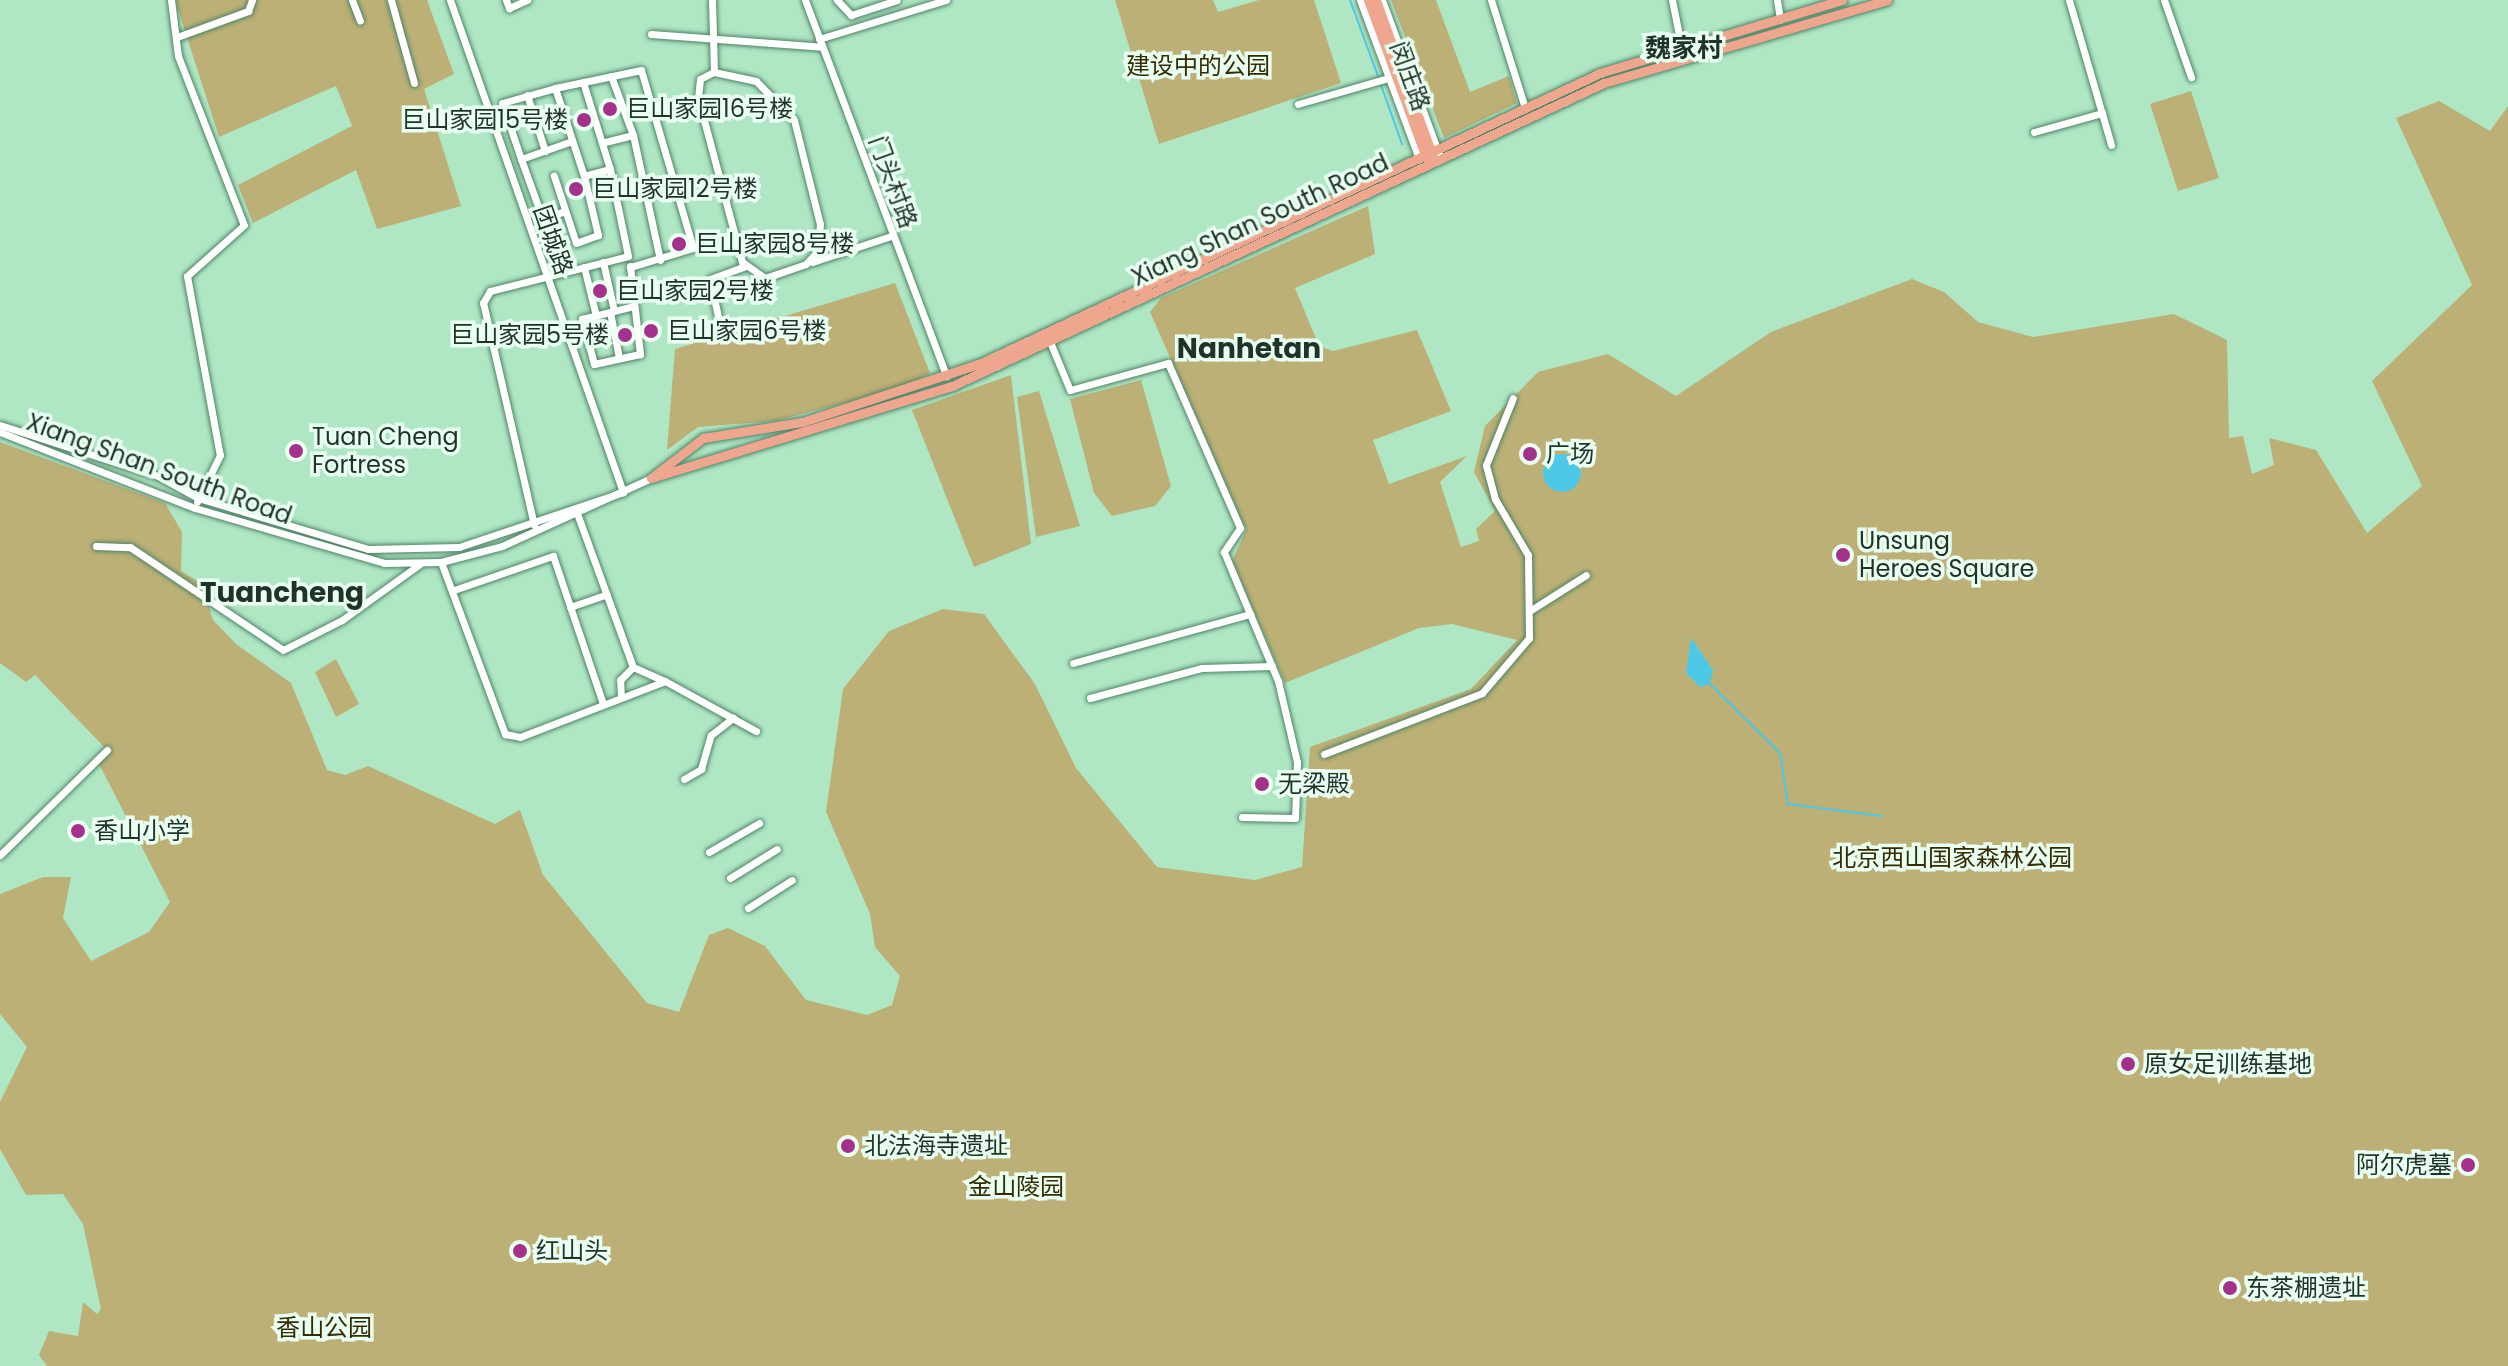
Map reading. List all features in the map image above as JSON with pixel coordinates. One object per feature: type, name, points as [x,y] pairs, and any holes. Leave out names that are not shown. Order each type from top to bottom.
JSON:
[{"type":"main road","name":"闵庄路","points":[[1368,0],[1392,76],[1429,157]]},
{"type":"main road","name":"闵庄路","points":[[1376,0],[1429,157]]},
{"type":"main road","name":"Xiang Shan South Road","points":[[651,478],[922,397],[1050,342],[1525,108],[1682,51],[1842,0]]},
{"type":"main road","name":"Xiang Shan South Road","points":[[651,478],[703,438],[802,422],[947,377],[1429,157],[1682,51],[1887,0]]},
{"type":"street","points":[[171,0],[178,56],[244,225],[187,276],[220,455],[195,508]]},
{"type":"street","points":[[177,37],[248,11],[252,0]]},
{"type":"street","points":[[352,0],[360,21]]},
{"type":"street","points":[[391,0],[414,83]]},
{"type":"street","name":"团城路","points":[[450,0],[545,278],[623,492]]},
{"type":"street","points":[[506,0],[509,8],[527,0]]},
{"type":"street","points":[[712,0],[714,72]]},
{"type":"street","name":"门头村路","points":[[805,0],[891,236],[947,377]]},
{"type":"street","points":[[837,0],[845,14],[869,4],[897,0]]},
{"type":"street","points":[[651,34],[821,43],[946,0]]},
{"type":"street","name":"闵庄路","points":[[1360,0],[1392,76]]},
{"type":"street","name":"闵庄路","points":[[1382,0],[1429,157]]},
{"type":"street","points":[[1491,0],[1525,108]]},
{"type":"street","points":[[1672,0],[1682,51]]},
{"type":"street","points":[[1777,0],[1780,20]]},
{"type":"street","points":[[2069,0],[2111,145]]},
{"type":"street","points":[[2164,0],[2191,77]]},
{"type":"street","points":[[562,273],[502,103],[641,70],[674,167],[693,248],[630,267]]},
{"type":"street","points":[[806,264],[817,252],[820,224],[794,120],[756,81],[714,72],[700,79],[698,98],[745,266],[765,278],[891,236]]},
{"type":"street","points":[[611,76],[633,135],[660,260]]},
{"type":"street","points":[[1298,104],[1392,76]]},
{"type":"street","points":[[583,82],[605,142],[630,267],[640,354],[594,364],[582,319],[634,306]]},
{"type":"street","points":[[554,176],[576,243],[598,235],[584,176],[555,88]]},
{"type":"street","points":[[527,95],[545,151]]},
{"type":"street","points":[[2034,132],[2102,113]]},
{"type":"street","points":[[605,142],[633,135]]},
{"type":"street","points":[[521,159],[572,141]]},
{"type":"street","points":[[584,176],[610,169]]},
{"type":"street","points":[[543,219],[565,211]]},
{"type":"street","points":[[534,525],[483,303],[490,291],[628,256]]},
{"type":"street","points":[[603,262],[619,358]]},
{"type":"street","points":[[720,326],[710,279],[745,266]]},
{"type":"street","points":[[584,267],[596,316]]},
{"type":"street","points":[[1050,342],[1070,390],[1168,363],[1240,528],[1224,552],[1272,666],[1297,762],[1295,818],[1242,817]]},
{"type":"street","points":[[1324,754],[1482,693],[1524,648],[1531,610],[1528,555],[1495,499],[1486,465],[1513,398]]},
{"type":"street","name":"Xiang Shan South Road","points":[[0,425],[158,476],[198,498],[398,552],[459,547],[534,525],[623,492]]},
{"type":"street","name":"Xiang Shan South Road","points":[[0,432],[195,508],[370,560],[420,564],[441,562],[578,516],[651,478]]},
{"type":"street","points":[[578,516],[633,667],[756,731]]},
{"type":"street","points":[[96,546],[130,547],[283,650],[342,620],[420,564]]},
{"type":"street","points":[[454,590],[553,556],[603,704]]},
{"type":"street","points":[[441,562],[454,590],[505,734],[520,737],[665,681]]},
{"type":"street","points":[[1531,610],[1586,575]]},
{"type":"street","points":[[570,607],[607,594]]},
{"type":"street","points":[[1073,663],[1250,614]]},
{"type":"street","points":[[1090,698],[1202,668],[1272,666]]},
{"type":"street","points":[[621,697],[620,680],[633,667]]},
{"type":"street","points":[[684,779],[701,769],[711,735],[733,718]]},
{"type":"street","points":[[0,855],[107,750]]},
{"type":"street","points":[[709,852],[759,823]]},
{"type":"street","points":[[730,878],[777,849]]},
{"type":"street","points":[[748,908],[792,880]]},
{"type":"green space","points":[[175,0],[427,0],[454,74],[424,89],[461,206],[377,229],[356,170],[253,223],[238,185],[352,126],[336,86],[219,137]]},
{"type":"green space","name":"建设中的公园","points":[[1115,0],[1213,0],[1218,12],[1259,0],[1314,0],[1341,83],[1159,144]]},
{"type":"green space","points":[[1391,0],[1436,0],[1470,92],[1509,76],[1517,103],[1444,138]]},
{"type":"green space","points":[[2191,91],[2219,178],[2178,191],[2150,104]]},
{"type":"green space","name":"北京西山国家森林公园","points":[[2439,101],[2490,131],[2508,106],[2508,1366],[47,1366],[39,1355],[49,1331],[78,1336],[83,1302],[97,1314],[101,1309],[83,1224],[63,1194],[26,1195],[0,1149],[0,1102],[27,1047],[0,1014],[0,894],[43,877],[71,877],[63,918],[91,961],[149,932],[170,902],[99,764],[107,750],[35,675],[26,682],[0,663],[0,442],[165,503],[182,532],[181,571],[202,584],[213,620],[236,644],[291,683],[327,770],[345,775],[368,766],[495,824],[520,810],[543,875],[647,1003],[679,1012],[709,935],[728,928],[765,946],[806,1000],[867,1015],[892,1005],[900,976],[875,947],[870,914],[826,812],[843,689],[889,631],[943,609],[984,614],[1035,684],[1076,768],[1157,867],[1255,880],[1302,867],[1310,747],[1471,689],[1517,640],[1452,624],[1419,628],[1285,683],[1232,561],[1246,530],[1150,312],[1161,298],[1368,206],[1375,254],[1295,288],[1319,346],[1333,351],[1417,330],[1451,411],[1373,440],[1389,484],[1467,456],[1440,482],[1461,547],[1479,541],[1476,529],[1495,511],[1474,472],[1485,426],[1538,372],[1608,354],[1676,396],[1771,332],[1912,279],[1944,292],[1978,322],[2033,337],[2174,314],[2227,340],[2229,438],[2243,436],[2252,474],[2274,465],[2269,438],[2316,450],[2367,533],[2422,486],[2372,381],[2472,285],[2396,118]]},
{"type":"green space","points":[[895,283],[930,373],[899,389],[775,421],[698,427],[667,450],[675,349]]},
{"type":"green space","points":[[1011,375],[1031,544],[974,567],[912,410]]},
{"type":"green space","points":[[1141,380],[1171,486],[1155,506],[1112,516],[1094,493],[1070,399]]},
{"type":"green space","points":[[1039,391],[1080,526],[1036,537],[1017,397]]},
{"type":"green space","points":[[336,659],[359,704],[336,717],[315,672]]},
{"type":"water","points":[[1562,454],[1575,460],[1581,473],[1575,486],[1562,492],[1549,486],[1543,473],[1549,460]]},
{"type":"water","points":[[1691,638],[1713,670],[1710,684],[1700,687],[1686,673]]},
{"type":"waterway","points":[[1350,0],[1379,79]]},
{"type":"waterway","points":[[1381,85],[1402,144]]},
{"type":"waterway","points":[[1710,684],[1780,753],[1788,804],[1882,816]]},
{"type":"place","name":"巨山家园16号楼","points":[[610,109]]},
{"type":"place","name":"巨山家园15号楼","points":[[584,120]]},
{"type":"place","name":"巨山家园12号楼","points":[[576,189]]},
{"type":"place","name":"巨山家园8号楼","points":[[679,244]]},
{"type":"place","name":"巨山家园2号楼","points":[[600,291]]},
{"type":"place","name":"巨山家园6号楼","points":[[651,331]]},
{"type":"place","name":"巨山家园5号楼","points":[[625,335]]},
{"type":"place","name":"Tuan Cheng Fortress","points":[[296,451]]},
{"type":"place","name":"广场","points":[[1530,454]]},
{"type":"place","name":"Unsung Heroes Square","points":[[1843,555]]},
{"type":"place","name":"无梁殿","points":[[1262,784]]},
{"type":"place","name":"香山小学","points":[[78,831]]},
{"type":"place","name":"原女足训练基地","points":[[2128,1064]]},
{"type":"place","name":"北法海寺遗址","points":[[848,1146]]},
{"type":"place","name":"阿尔虎墓","points":[[2468,1165]]},
{"type":"place","name":"红山头","points":[[520,1251]]},
{"type":"place","name":"东茶棚遗址","points":[[2230,1288]]},
{"type":"district","name":"魏家村","points":[[1684,49]]},
{"type":"district","name":"Nanhetan","points":[[1249,349]]},
{"type":"district","name":"Tuancheng","points":[[282,593]]},
{"type":"park label","name":"金山陵园","points":[[1016,1187]]},
{"type":"park label","name":"香山公园","points":[[324,1328]]}]
